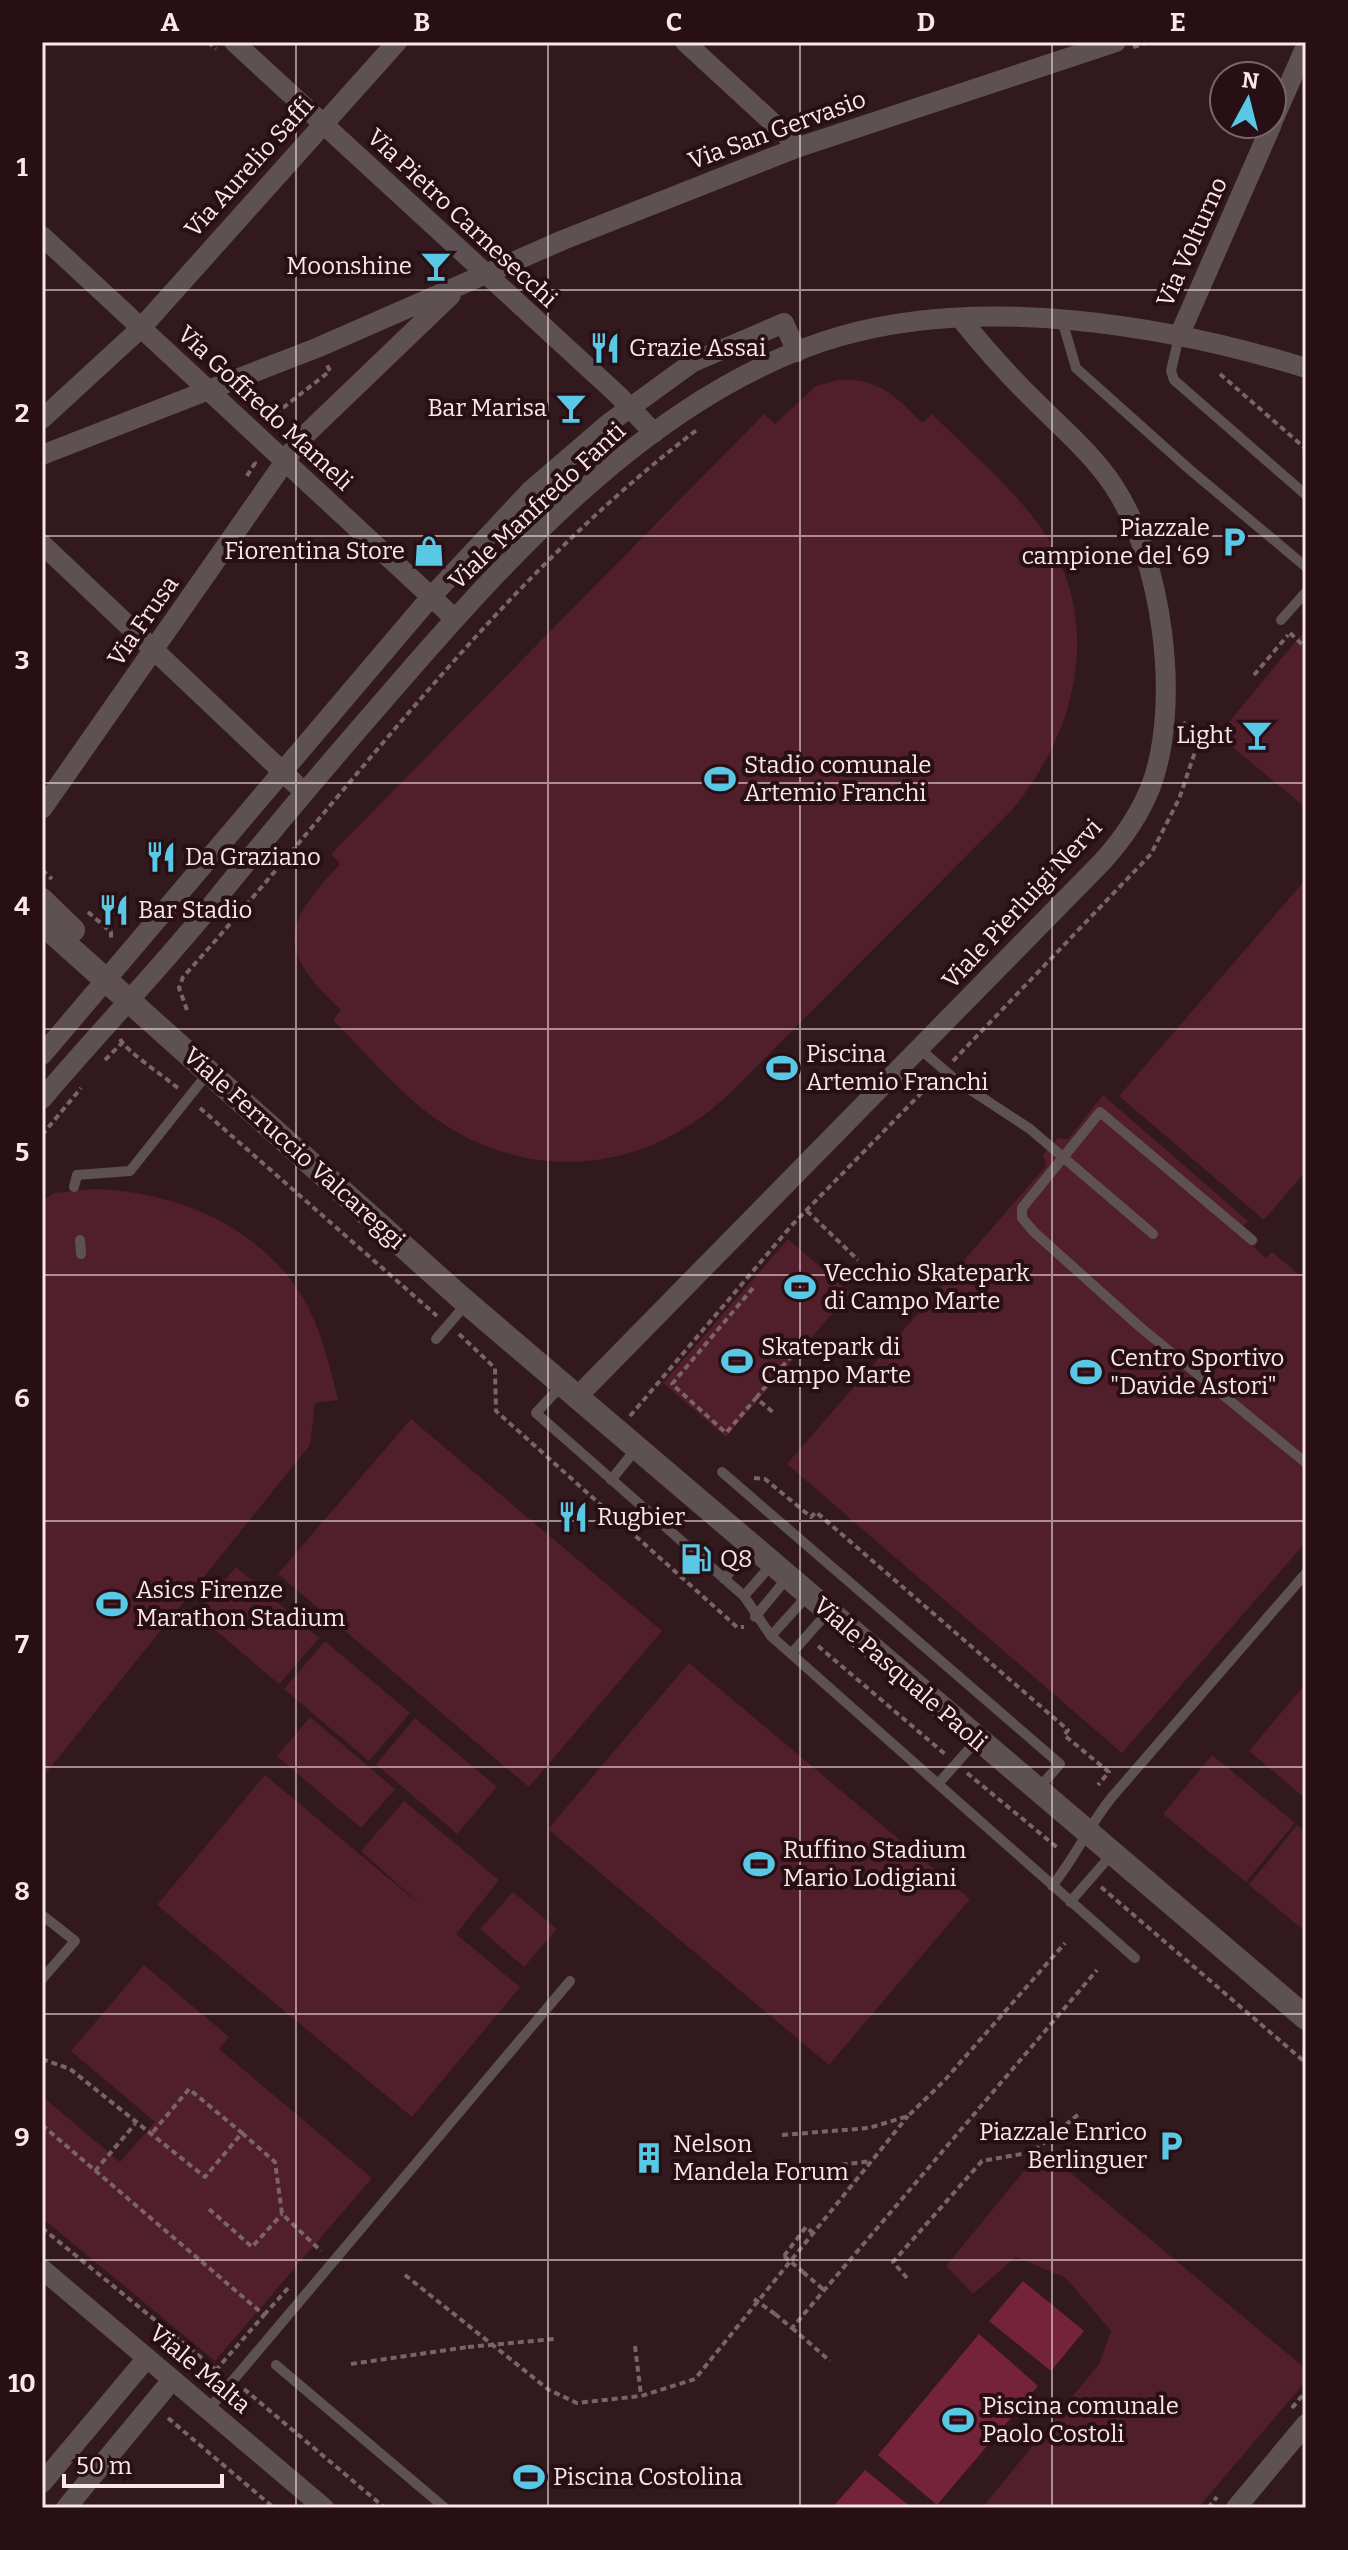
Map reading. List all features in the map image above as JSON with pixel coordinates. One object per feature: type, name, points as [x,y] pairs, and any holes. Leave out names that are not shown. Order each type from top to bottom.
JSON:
[{"type":"street","name":"Via Aurelio Saffi","points":[[42,419],[141,328],[397,42]]},
{"type":"street","points":[[685,42],[799,147]]},
{"type":"street","name":"Via San Gervasio","points":[[42,455],[355,332],[484,274],[799,147],[1116,42]]},
{"type":"street","name":"Via Volturno","points":[[1288,87],[1306,46]]},
{"type":"street","name":"Via Pietro Carnesecchi","points":[[227,47],[322,123],[654,433]]},
{"type":"street","name":"Via Volturno","points":[[1179,336],[1265,140]]},
{"type":"street","name":"Via Goffredo Mameli","points":[[42,236],[454,618]]},
{"type":"street","name":"Via San Gervasio","points":[[283,461],[300,440],[464,284]]},
{"type":"street","name":"Viale Manfredo Fanti","points":[[42,1099],[454,618],[538,533],[654,433],[712,393],[797,352],[866,329],[961,319],[1062,320],[1179,336],[1306,368]]},
{"type":"street","name":"Viale Pierluigi Nervi","points":[[570,1391],[920,1049],[1120,841],[1151,787],[1164,721],[1158,608],[1146,555],[1125,507],[1093,461],[961,319]]},
{"type":"street","points":[[42,1055],[430,598],[531,490],[629,407],[693,362],[784,323],[797,352]]},
{"type":"street","name":"Via Frusa","points":[[42,809],[154,652],[283,461]]},
{"type":"street","points":[[42,544],[304,792]]},
{"type":"street","points":[[42,900],[94,950],[105,982]]},
{"type":"street","name":"Viale Ferruccio Valcareggi","points":[[42,923],[463,1300]]},
{"type":"street","name":"Viale Pasquale Paoli","points":[[463,1300],[1306,2018]]},
{"type":"street","name":"Viale Malta","points":[[42,2269],[324,2508]]},
{"type":"street","points":[[42,2483],[147,2358]]},
{"type":"street","points":[[66,2508],[172,2380]]},
{"type":"street","points":[[1236,2508],[1306,2424]]},
{"type":"lane","points":[[1062,320],[1076,368],[1189,469],[1306,567]]},
{"type":"lane","points":[[1179,336],[1171,371],[1174,380],[1306,495]]},
{"type":"lane","points":[[1281,620],[1306,592]]},
{"type":"lane","points":[[920,1049],[957,1081],[1062,1156],[1153,1234]]},
{"type":"lane","points":[[74,1187],[77,1175],[130,1171],[210,1072]]},
{"type":"lane","points":[[1252,1240],[1100,1112],[1026,1199],[1022,1218],[1140,1327],[1306,1463]]},
{"type":"lane","points":[[80,1240],[81,1254]]},
{"type":"lane","points":[[436,1339],[449,1326],[463,1300]]},
{"type":"lane","points":[[570,1391],[536,1413],[744,1596],[755,1617],[771,1636],[1135,1958]]},
{"type":"lane","points":[[611,1480],[636,1449]]},
{"type":"lane","points":[[722,1472],[1060,1764],[1037,1791]]},
{"type":"lane","points":[[724,1579],[751,1547]]},
{"type":"lane","points":[[744,1596],[780,1571]]},
{"type":"lane","points":[[755,1617],[780,1571]]},
{"type":"lane","points":[[1052,1886],[1073,1861],[1087,1832],[1112,1797],[1306,1573]]},
{"type":"lane","points":[[771,1636],[808,1595]]},
{"type":"lane","points":[[791,1654],[828,1612]]},
{"type":"lane","points":[[938,1784],[977,1740]]},
{"type":"lane","points":[[1070,1902],[1112,1854]]},
{"type":"lane","points":[[42,1915],[75,1941],[42,1979]]},
{"type":"lane","points":[[208,2410],[570,1981]]},
{"type":"lane","points":[[276,2365],[445,2508]]},
{"type":"path","points":[[208,42],[227,47]]},
{"type":"path","points":[[275,414],[330,371],[325,360]]},
{"type":"path","points":[[1220,374],[1306,449]]},
{"type":"path","points":[[187,1010],[179,988],[183,977],[454,658],[581,527],[648,468],[709,422]]},
{"type":"path","points":[[1254,675],[1298,624]]},
{"type":"path","points":[[1290,633],[1306,648]]},
{"type":"path","points":[[98,1069],[123,1042],[123,1048],[144,1059],[189,1098],[495,1368],[496,1411],[737,1627]]},
{"type":"path","points":[[42,1135],[88,1080]]},
{"type":"path","points":[[807,1211],[858,1260]]},
{"type":"path","points":[[672,1384],[753,1288]]},
{"type":"path","points":[[662,1377],[726,1433],[808,1336]]},
{"type":"path","points":[[756,1398],[774,1413]]},
{"type":"path","points":[[754,1478],[765,1479],[811,1517],[816,1512],[1057,1719],[1068,1730],[1064,1735],[1109,1772],[1098,1785]]},
{"type":"path","points":[[807,1636],[1073,1861]]},
{"type":"path","points":[[1091,1878],[1306,2063]]},
{"type":"path","points":[[405,2275],[549,2390],[577,2403],[641,2396],[695,2379],[757,2298],[814,2234],[908,2116],[944,2081],[1065,1943]]},
{"type":"path","points":[[792,2328],[1097,1970]]},
{"type":"path","points":[[42,2059],[70,2069],[135,2124],[153,2132],[205,2177],[242,2133]]},
{"type":"path","points":[[153,2132],[189,2089],[275,2162],[282,2214],[322,2250],[312,2261]]},
{"type":"path","points":[[907,2278],[893,2262],[982,2161],[1033,2152],[1080,2113]]},
{"type":"path","points":[[782,2135],[869,2128],[908,2116]]},
{"type":"path","points":[[95,2171],[135,2124]]},
{"type":"path","points":[[42,2125],[264,2315]]},
{"type":"path","points":[[782,2172],[872,2161]]},
{"type":"path","points":[[209,2209],[252,2247],[282,2214]]},
{"type":"path","points":[[814,2234],[806,2227],[784,2256],[824,2290]]},
{"type":"path","points":[[42,2228],[210,2366]]},
{"type":"path","points":[[216,2370],[293,2283]]},
{"type":"path","points":[[757,2298],[830,2361]]},
{"type":"path","points":[[351,2364],[468,2347],[554,2339]]},
{"type":"path","points":[[635,2346],[641,2396]]},
{"type":"path","points":[[242,2388],[385,2508]]},
{"type":"path","points":[[169,2416],[274,2508]]},
{"type":"shaded area","name":"Stadio comunale Artemio Franchi","points":[[838,380],[875,385],[895,397],[922,423],[932,414],[1001,481],[1039,525],[1059,560],[1072,597],[1077,634],[1076,671],[1068,707],[1054,743],[1036,777],[1013,809],[729,1094],[696,1121],[660,1141],[622,1155],[584,1161],[544,1161],[505,1153],[466,1137],[416,1103],[333,1020],[341,1010],[305,970],[297,953],[294,937],[298,921],[321,885],[340,864],[331,854],[764,414],[775,424],[816,386]]},
{"type":"shaded area","points":[[1306,629],[1306,808],[1218,735]]},
{"type":"shaded area","points":[[1306,879],[1306,1171],[1264,1220],[1119,1096]]},
{"type":"shaded area","name":"Centro Sportivo \"Davide Astori\"","points":[[1103,1095],[1248,1221],[1243,1226],[1259,1240],[1254,1247],[1266,1258],[1272,1252],[1306,1280],[1306,1542],[1122,1753],[787,1464],[1046,1166],[1043,1155],[1058,1138],[1068,1139]]},
{"type":"shaded area","name":"Asics Firenze Marathon Stadium","points":[[91,1189],[147,1195],[175,1202],[202,1212],[250,1240],[272,1259],[300,1293],[315,1322],[338,1400],[315,1403],[310,1445],[42,1778],[42,1201],[54,1193]]},
{"type":"shaded area","name":"Skatepark di Campo Marte","points":[[788,1239],[850,1293],[726,1437],[663,1383]]},
{"type":"shaded area","points":[[411,1419],[662,1631],[529,1787],[278,1574]]},
{"type":"shaded area","points":[[236,1567],[319,1638],[279,1684],[196,1614]]},
{"type":"shaded area","points":[[325,1641],[410,1713],[369,1761],[284,1689]]},
{"type":"shaded area","name":"Ruffino Stadium Mario Lodigiani","points":[[689,1663],[970,1899],[829,2065],[548,1829]]},
{"type":"shaded area","points":[[1306,1683],[1306,1799],[1249,1751]]},
{"type":"shaded area","points":[[310,1717],[395,1789],[361,1828],[277,1756]]},
{"type":"shaded area","points":[[415,1718],[497,1787],[457,1834],[376,1764]]},
{"type":"shaded area","points":[[1212,1755],[1295,1823],[1246,1882],[1163,1814]]},
{"type":"shaded area","points":[[265,1775],[423,1907],[361,1851],[404,1801],[499,1880],[456,1934],[520,1987],[412,2117],[157,1905]]},
{"type":"shaded area","points":[[1297,1825],[1306,1832],[1306,1932],[1249,1885]]},
{"type":"shaded area","points":[[513,1892],[557,1929],[524,1967],[480,1929]]},
{"type":"shaded area","points":[[144,1965],[229,2037],[219,2049],[372,2178],[215,2361],[42,2218],[42,2096],[120,2162],[155,2122],[71,2051]]},
{"type":"shaded area","points":[[1042,2149],[1306,2369],[1306,2381],[1198,2508],[982,2508],[1099,2364],[1111,2331],[1066,2278],[1016,2257],[973,2294],[946,2266]]},
{"type":"shaded area","name":"Piscina comunale Paolo Costoli","points":[[1023,2281],[1084,2331],[1051,2371],[989,2321]]},
{"type":"shaded area","name":"Piscina comunale Paolo Costoli","points":[[979,2334],[1038,2386],[937,2505],[878,2455]]},
{"type":"shaded area","points":[[865,2470],[912,2508],[832,2508]]},
{"type":"place","name":"Moonshine","points":[[436,266]]},
{"type":"place","name":"Grazie Assai","points":[[605,348]]},
{"type":"place","name":"Bar Marisa","points":[[571,408]]},
{"type":"place","name":"Piazzale campione del ‘69","points":[[1234,542]]},
{"type":"place","name":"Fiorentina Store","points":[[429,551]]},
{"type":"place","name":"Light","points":[[1257,735]]},
{"type":"place","name":"Stadio comunale Artemio Franchi","points":[[720,779]]},
{"type":"place","name":"Da Graziano","points":[[161,857]]},
{"type":"place","name":"Bar Stadio","points":[[114,910]]},
{"type":"place","name":"Piscina Artemio Franchi","points":[[782,1068]]},
{"type":"place","name":"Vecchio Skatepark di Campo Marte","points":[[800,1287]]},
{"type":"place","name":"Skatepark di Campo Marte","points":[[737,1361]]},
{"type":"place","name":"Centro Sportivo \"Davide Astori\"","points":[[1086,1372]]},
{"type":"place","name":"Rugbier","points":[[573,1517]]},
{"type":"place","name":"Q8","points":[[696,1559]]},
{"type":"place","name":"Asics Firenze Marathon Stadium","points":[[112,1604]]},
{"type":"place","name":"Ruffino Stadium Mario Lodigiani","points":[[759,1864]]},
{"type":"place","name":"Piazzale Enrico Berlinguer","points":[[1171,2146]]},
{"type":"place","name":"Nelson Mandela Forum","points":[[649,2158]]},
{"type":"place","name":"Piscina comunale Paolo Costoli","points":[[958,2420]]},
{"type":"place","name":"Piscina Costolina","points":[[529,2477]]}]
